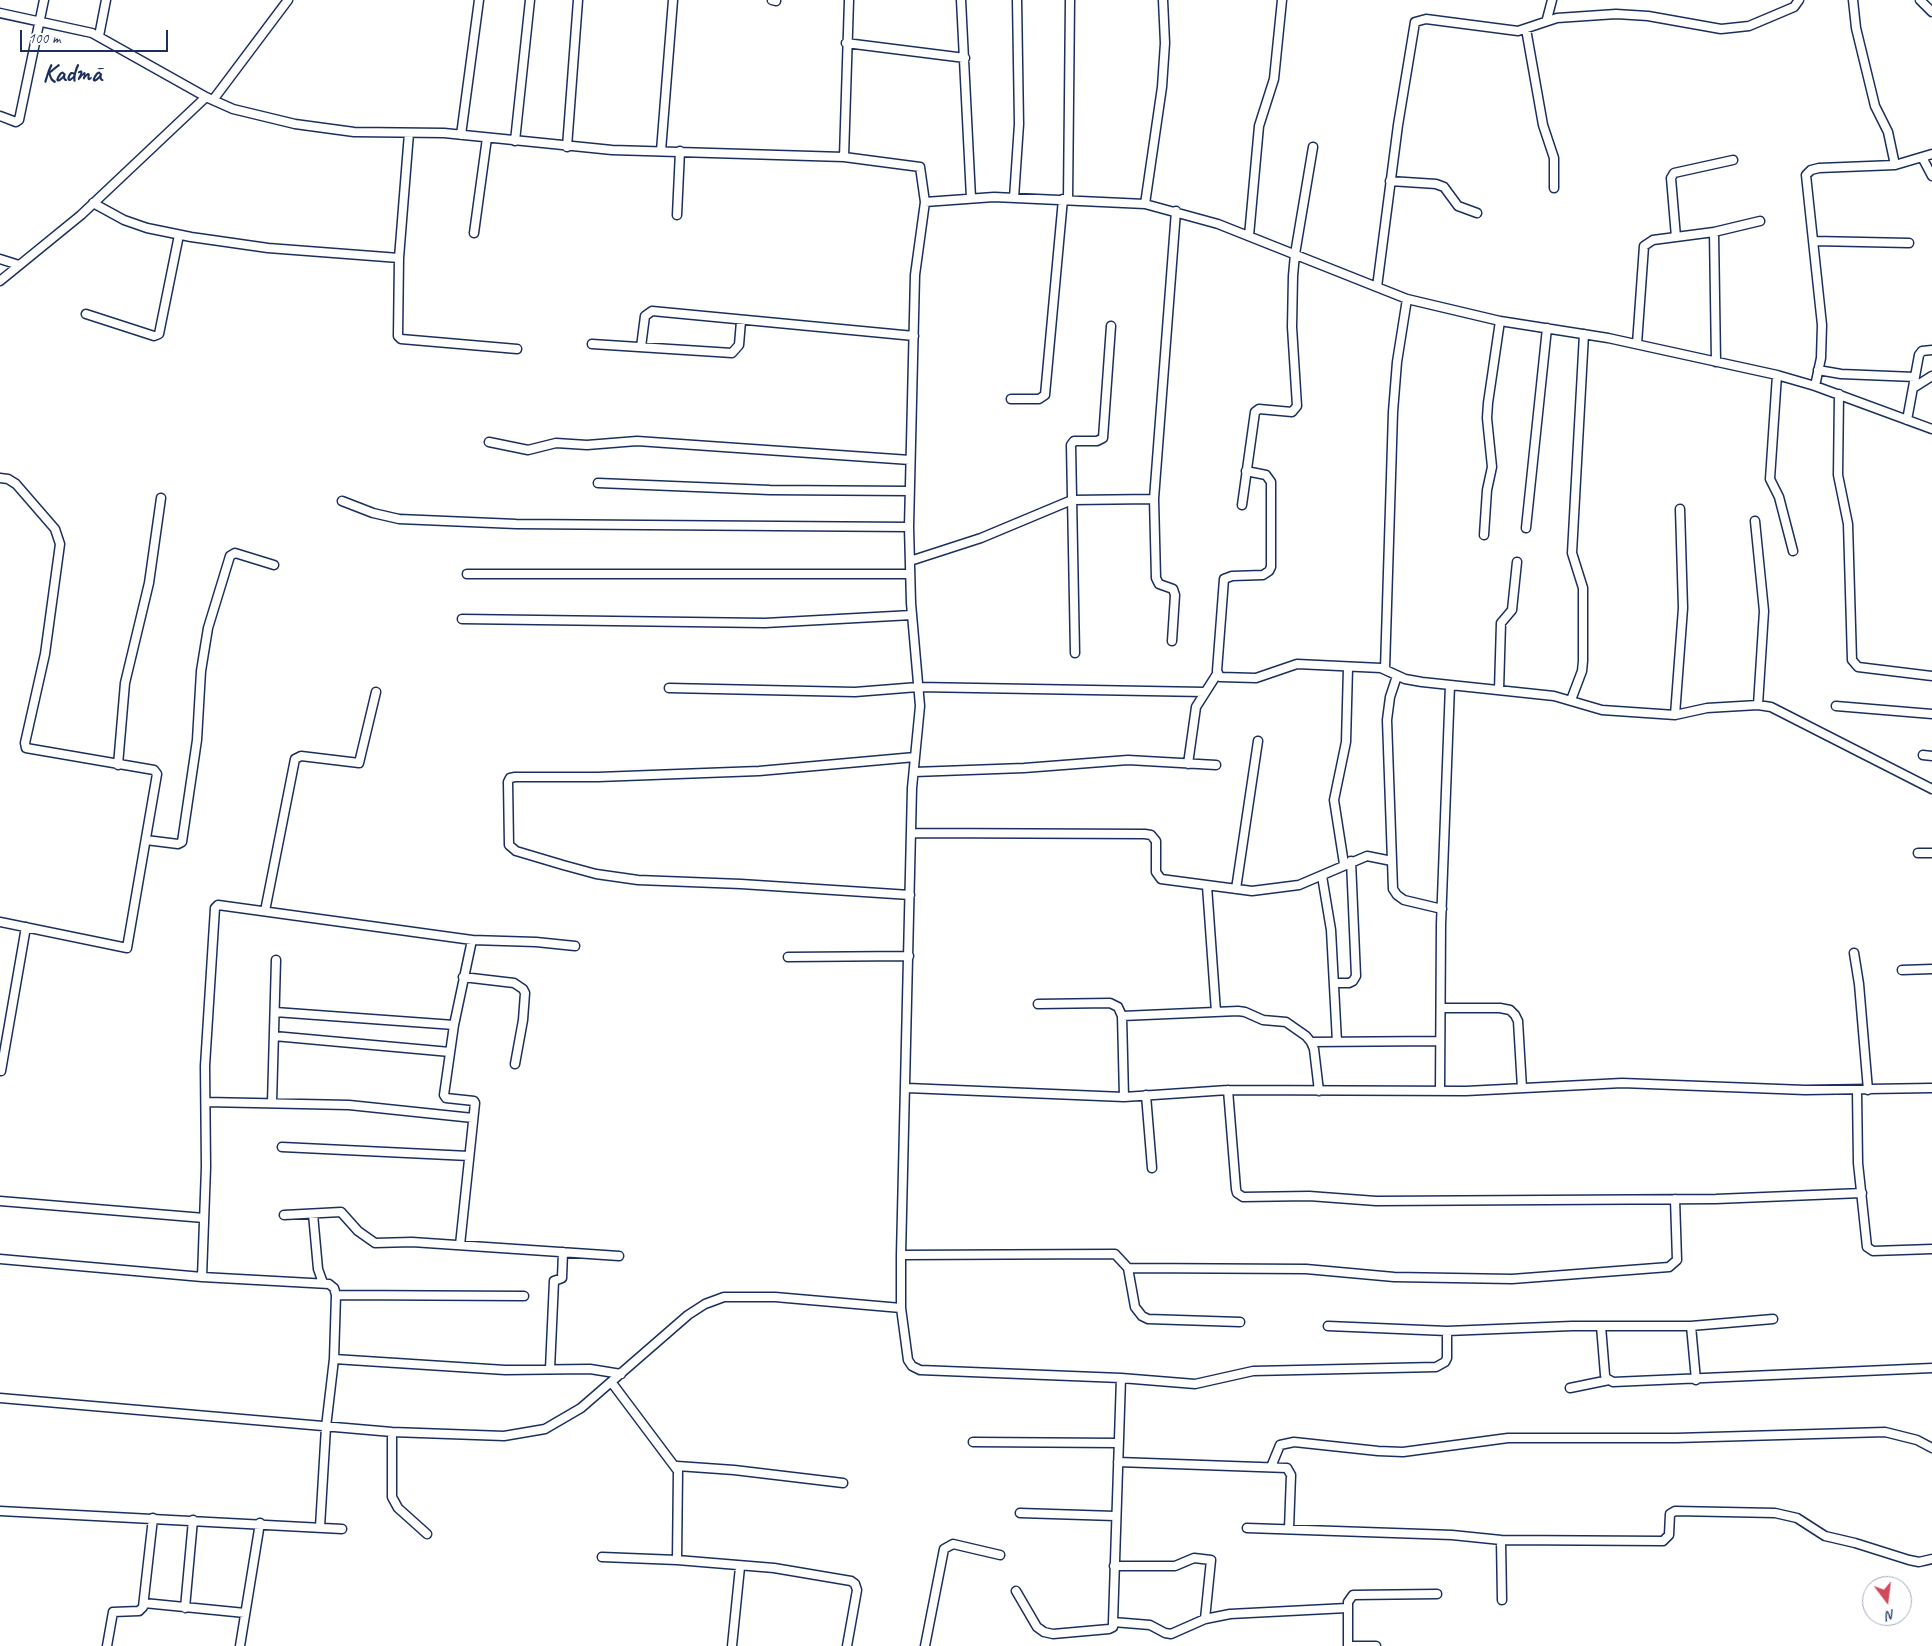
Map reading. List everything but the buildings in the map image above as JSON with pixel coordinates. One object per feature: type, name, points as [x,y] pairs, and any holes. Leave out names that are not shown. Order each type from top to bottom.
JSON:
[{"type":"street","points":[[0,116],[16,122],[18,120],[41,21],[44,0]]},
{"type":"street","points":[[99,36],[106,0]]},
{"type":"street","points":[[0,281],[72,223],[92,203],[210,99],[288,0]]},
{"type":"street","points":[[461,135],[479,0]]},
{"type":"street","points":[[515,141],[530,0]]},
{"type":"street","points":[[567,147],[578,0]]},
{"type":"street","points":[[661,151],[673,0]]},
{"type":"street","points":[[844,157],[846,43],[849,0]]},
{"type":"street","points":[[961,0],[971,198]]},
{"type":"street","points":[[1014,198],[1019,124],[1016,0]]},
{"type":"street","points":[[1011,399],[1039,399],[1045,395],[1065,200],[1070,0]]},
{"type":"street","points":[[1145,204],[1163,80],[1165,43],[1163,0]]},
{"type":"street","points":[[1249,236],[1260,126],[1274,79],[1282,0]]},
{"type":"street","points":[[1548,19],[1552,0]]},
{"type":"street","points":[[1377,287],[1390,181],[1415,22],[1426,19],[1506,30],[1526,29],[1548,19],[1624,15],[1648,16],[1727,29],[1749,26],[1794,7],[1799,0]]},
{"type":"street","points":[[1853,0],[1856,28],[1875,106],[1888,132],[1895,166]]},
{"type":"street","points":[[1920,0],[1932,12]]},
{"type":"street","points":[[0,13],[99,36],[210,99],[233,109],[295,124],[354,132],[409,132],[461,135],[567,147],[844,157],[920,167],[925,202],[916,275],[909,491],[912,615],[920,706],[911,833],[907,1088],[901,1255],[901,1308],[908,1360],[912,1366],[920,1370],[1121,1378],[1195,1384],[1253,1372],[1436,1367],[1445,1362],[1447,1358],[1447,1332]]},
{"type":"street","points":[[1526,29],[1543,125],[1554,158],[1554,188]]},
{"type":"street","points":[[846,43],[965,58]]},
{"type":"street","points":[[409,132],[399,258],[397,334],[400,338],[517,348]]},
{"type":"street","points":[[474,233],[487,138]]},
{"type":"street","points":[[1242,505],[1246,470],[1257,410],[1292,412],[1297,406],[1292,327],[1295,254],[1313,147]]},
{"type":"street","points":[[677,215],[680,151]]},
{"type":"street","points":[[1815,386],[1822,325],[1806,180],[1808,172],[1818,168],[1895,166],[1922,159],[1932,154]]},
{"type":"street","points":[[1922,159],[1932,176]]},
{"type":"street","points":[[1676,237],[1670,178],[1674,173],[1733,160]]},
{"type":"street","points":[[1390,181],[1436,184],[1449,191],[1458,206],[1477,213]]},
{"type":"street","points":[[925,202],[971,198],[1014,198],[1145,204],[1176,211],[1249,236],[1407,299],[1500,321],[1637,344],[1777,375],[1839,394],[1932,430]]},
{"type":"street","points":[[92,203],[124,220],[147,228],[179,234],[268,248],[399,258]]},
{"type":"street","points":[[1172,641],[1175,595],[1172,588],[1159,584],[1156,578],[1154,499],[1176,211]]},
{"type":"street","points":[[1637,344],[1644,246],[1653,240],[1714,232],[1760,221]]},
{"type":"street","points":[[1714,232],[1716,362]]},
{"type":"street","points":[[86,314],[154,336],[159,334],[179,234]]},
{"type":"street","points":[[1814,241],[1909,242]]},
{"type":"street","points":[[0,259],[19,265]]},
{"type":"street","points":[[1385,669],[1393,412],[1397,362],[1407,299]]},
{"type":"street","points":[[641,347],[646,316],[652,311],[741,321],[914,336]]},
{"type":"street","points":[[592,344],[732,353],[739,345],[741,321]]},
{"type":"street","points":[[1484,535],[1487,490],[1492,466],[1487,418],[1488,403],[1500,321]]},
{"type":"street","points":[[1075,653],[1072,442],[1097,441],[1103,434],[1111,326]]},
{"type":"street","points":[[1526,528],[1547,328]]},
{"type":"street","points":[[1572,700],[1583,661],[1583,588],[1572,553],[1584,334]]},
{"type":"street","points":[[1907,420],[1919,355],[1922,351],[1932,350]]},
{"type":"street","points":[[1818,370],[1841,374],[1915,377]]},
{"type":"street","points":[[1777,375],[1770,479],[1779,497],[1793,551]]},
{"type":"street","points":[[1913,388],[1932,376]]},
{"type":"street","points":[[1839,394],[1838,475],[1848,524],[1852,660],[1858,667],[1932,676]]},
{"type":"street","points":[[489,442],[528,450],[556,443],[587,445],[637,441],[910,460]]},
{"type":"street","points":[[1188,764],[1196,707],[1218,674],[1224,579],[1232,576],[1263,575],[1271,567],[1272,482],[1266,475],[1246,470]]},
{"type":"street","points":[[0,478],[8,479],[16,484],[55,529],[60,544],[45,654],[25,743],[26,748],[157,772],[127,948],[0,922]]},
{"type":"street","points":[[598,483],[777,490],[909,491]]},
{"type":"street","points":[[118,765],[125,683],[150,583],[161,498]]},
{"type":"street","points":[[910,561],[981,538],[1072,500],[1154,499]]},
{"type":"street","points":[[342,501],[373,513],[399,519],[516,524],[909,527]]},
{"type":"street","points":[[1675,715],[1683,608],[1680,509]]},
{"type":"street","points":[[1755,521],[1764,612],[1758,705]]},
{"type":"street","points":[[146,840],[178,844],[182,842],[197,740],[202,662],[208,628],[230,556],[235,553],[274,565]]},
{"type":"street","points":[[1499,690],[1501,623],[1512,610],[1517,562]]},
{"type":"street","points":[[467,574],[910,574]]},
{"type":"street","points":[[462,619],[765,623],[912,615]]},
{"type":"street","points":[[1218,674],[1222,677],[1256,678],[1297,664],[1385,669],[1397,676],[1422,682],[1554,696],[1602,710],[1675,715],[1707,708],[1758,705],[1780,710],[1932,789]]},
{"type":"street","points":[[1334,983],[1348,983],[1353,981],[1356,976],[1347,863],[1334,800],[1346,742],[1348,668]]},
{"type":"street","points":[[1397,676],[1390,697],[1387,720],[1394,889],[1397,896],[1404,900],[1442,909]]},
{"type":"street","points":[[1440,1091],[1442,909],[1450,685]]},
{"type":"street","points":[[669,688],[855,692],[918,687],[1205,692]]},
{"type":"street","points":[[265,911],[295,759],[301,756],[359,763],[376,692]]},
{"type":"street","points":[[1836,706],[1932,714]]},
{"type":"street","points":[[1236,889],[1258,741]]},
{"type":"street","points":[[1923,755],[1932,756]]},
{"type":"street","points":[[910,895],[742,884],[638,880],[596,874],[516,851],[509,845],[508,782],[510,778],[516,777],[598,777],[759,771],[915,757]]},
{"type":"street","points":[[914,772],[1024,768],[1128,760],[1216,765]]},
{"type":"street","points":[[911,833],[1151,835],[1156,841],[1156,872],[1158,878],[1252,891],[1299,885],[1367,856],[1392,861]]},
{"type":"street","points":[[1918,853],[1932,853]]},
{"type":"street","points":[[1322,876],[1331,930],[1336,1042]]},
{"type":"street","points":[[1207,886],[1216,1012]]},
{"type":"street","points":[[202,1277],[206,1102],[205,1066],[216,908],[220,904],[472,940],[536,942],[574,946]]},
{"type":"street","points":[[1,1071],[26,927]]},
{"type":"street","points":[[460,1245],[474,1101],[444,1096],[454,1025],[472,940]]},
{"type":"street","points":[[1854,953],[1859,984],[1868,1090]]},
{"type":"street","points":[[788,957],[909,956]]},
{"type":"street","points":[[272,1103],[276,960]]},
{"type":"street","points":[[1902,970],[1932,969]]},
{"type":"street","points":[[463,977],[514,983],[523,989],[523,1020],[515,1064]]},
{"type":"street","points":[[1038,1004],[1116,1004],[1122,1016],[1124,1097]]},
{"type":"street","points":[[1441,1008],[1500,1008],[1510,1010],[1518,1020],[1522,1088]]},
{"type":"street","points":[[275,1012],[454,1025]]},
{"type":"street","points":[[1122,1016],[1245,1012],[1262,1020],[1286,1022],[1306,1036],[1311,1042],[1314,1049],[1319,1091]]},
{"type":"street","points":[[274,1036],[450,1052]]},
{"type":"street","points":[[1311,1042],[1440,1042]]},
{"type":"street","points":[[907,1088],[1124,1097],[1228,1090],[1440,1091],[1622,1083],[1857,1091],[1932,1088]]},
{"type":"street","points":[[1228,1090],[1236,1188],[1237,1193],[1243,1197],[1309,1196],[1376,1201],[1675,1199],[1786,1197],[1862,1193]]},
{"type":"street","points":[[1857,1091],[1858,1163],[1866,1243],[1869,1249],[1932,1249]]},
{"type":"street","points":[[1146,1095],[1152,1168]]},
{"type":"street","points":[[206,1102],[349,1105],[473,1118]]},
{"type":"street","points":[[282,1147],[469,1156]]},
{"type":"street","points":[[1128,1268],[1306,1269],[1394,1277],[1512,1279],[1669,1267],[1677,1260],[1675,1199]]},
{"type":"street","points":[[0,1201],[204,1218]]},
{"type":"street","points":[[284,1215],[341,1212],[358,1231],[375,1243],[412,1242],[619,1256]]},
{"type":"street","points":[[313,1214],[318,1269],[322,1283]]},
{"type":"street","points":[[550,1369],[554,1282],[562,1278],[563,1252]]},
{"type":"street","points":[[901,1255],[1115,1254],[1128,1268],[1136,1307],[1142,1316],[1148,1319],[1240,1322]]},
{"type":"street","points":[[0,1259],[202,1277],[322,1283],[334,1288],[336,1295],[334,1359],[326,1427],[320,1527]]},
{"type":"street","points":[[336,1295],[524,1296]]},
{"type":"street","points":[[0,1398],[392,1432],[504,1436],[545,1429],[581,1408],[688,1315],[705,1304],[724,1297],[775,1297],[901,1308]]},
{"type":"street","points":[[1328,1326],[1447,1332],[1601,1326],[1691,1326],[1773,1319]]},
{"type":"street","points":[[1601,1326],[1605,1375],[1609,1380]]},
{"type":"street","points":[[1691,1326],[1696,1380]]},
{"type":"street","points":[[334,1359],[505,1370],[590,1369],[621,1374]]},
{"type":"street","points":[[1570,1388],[1609,1380],[1696,1380],[1932,1368]]},
{"type":"street","points":[[1016,1591],[1029,1616],[1044,1632],[1053,1634],[1109,1629],[1113,1627],[1115,1516],[1121,1378]]},
{"type":"street","points":[[612,1383],[646,1429],[677,1466],[679,1475],[677,1560]]},
{"type":"street","points":[[392,1432],[392,1497],[398,1508],[427,1534]]},
{"type":"street","points":[[1271,1467],[1280,1445],[1294,1442],[1403,1452],[1508,1438],[1676,1438],[1885,1432],[1917,1440],[1932,1448]]},
{"type":"street","points":[[973,1442],[1119,1443]]},
{"type":"street","points":[[1118,1462],[1283,1467],[1290,1471],[1289,1529]]},
{"type":"street","points":[[677,1466],[724,1469],[843,1483]]},
{"type":"street","points":[[0,1511],[260,1523],[342,1529]]},
{"type":"street","points":[[1247,1528],[1452,1535],[1501,1540],[1663,1541],[1669,1535],[1670,1514],[1675,1511],[1775,1513],[1797,1518],[1825,1536],[1855,1542],[1919,1562],[1932,1559]]},
{"type":"street","points":[[1020,1513],[1115,1516]]},
{"type":"street","points":[[107,1646],[111,1614],[117,1611],[139,1611],[144,1604],[153,1518]]},
{"type":"street","points":[[186,1608],[193,1520]]},
{"type":"street","points":[[240,1646],[260,1523]]},
{"type":"street","points":[[1501,1540],[1502,1600]]},
{"type":"street","points":[[925,1646],[944,1549],[953,1544],[1000,1555]]},
{"type":"street","points":[[602,1557],[677,1560],[740,1567],[774,1568],[825,1575],[855,1584],[857,1590],[847,1646]]},
{"type":"street","points":[[1114,1566],[1175,1566],[1194,1558],[1211,1560],[1205,1619]]},
{"type":"street","points":[[732,1646],[740,1567]]},
{"type":"street","points":[[1376,1646],[1348,1646],[1347,1608],[1350,1598],[1358,1594],[1437,1594]]},
{"type":"street","points":[[144,1604],[245,1614]]},
{"type":"street","points":[[1113,1622],[1150,1625],[1168,1634],[1205,1619],[1246,1612],[1347,1608]]},
{"type":"district","name":"Kadmā","points":[[72,74]]}]
